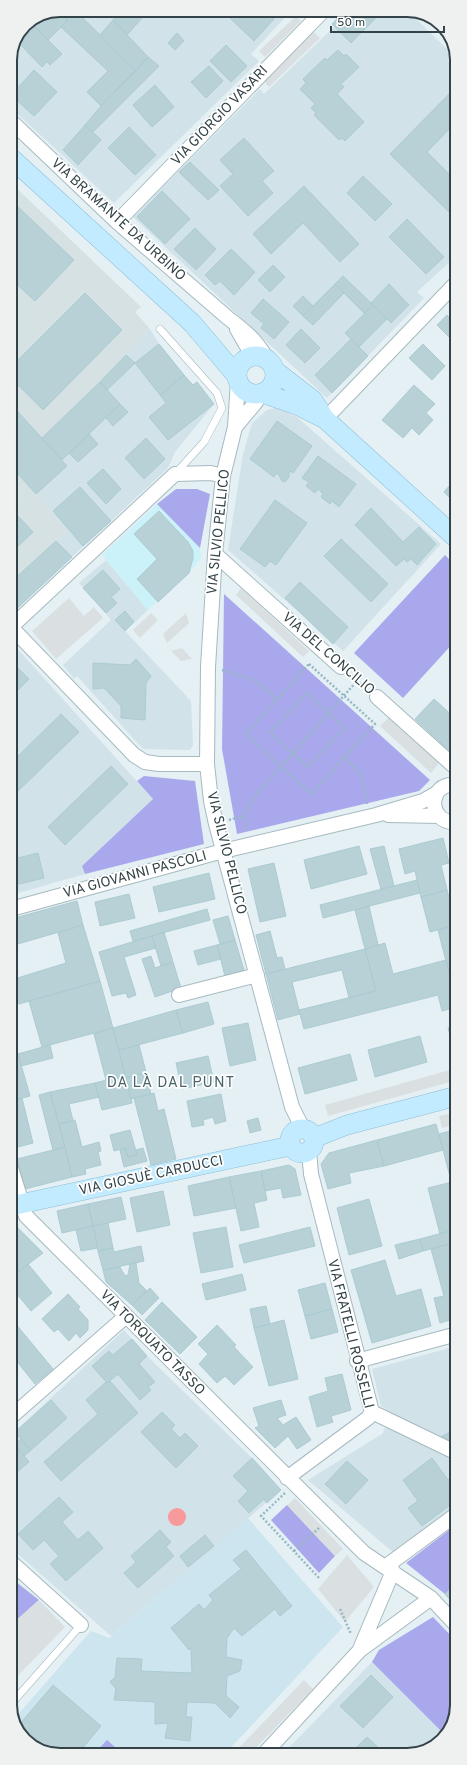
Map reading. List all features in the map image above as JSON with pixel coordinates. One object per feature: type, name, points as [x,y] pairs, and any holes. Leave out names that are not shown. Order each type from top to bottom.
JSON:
[{"type":"street","name":"VIA GIORGIO VASARI","points":[[117,222],[317,17]]},
{"type":"street","name":"VIA BRAMANTE DA URBINO","points":[[17,127],[117,222],[258,343],[271,365],[313,400],[325,419],[450,533]]},
{"type":"street","name":"VIA BRAMANTE DA URBINO","points":[[17,163],[192,323],[226,346],[241,368]]},
{"type":"street","points":[[325,419],[450,290]]},
{"type":"street","name":"VIA BRAMANTE DA URBINO","points":[[228,318],[241,335],[248,348],[241,368]]},
{"type":"street","points":[[258,356],[271,365],[275,377],[272,384],[261,393],[247,392],[242,388],[241,368],[258,356]]},
{"type":"street","name":"VIA SILVIO PELLICO","points":[[241,368],[235,427],[223,476],[215,554],[208,667],[207,764],[211,801],[223,851],[292,1107],[308,1139]]},
{"type":"street","name":"VIA BRAMANTE DA URBINO","points":[[261,393],[297,405],[325,419]]},
{"type":"street","name":"VIA SILVIO PELLICO","points":[[235,427],[256,402],[261,393]]},
{"type":"street","points":[[17,621],[175,474],[211,473],[223,476]]},
{"type":"street","name":"VIA DEL CONCILIO","points":[[215,554],[341,667]]},
{"type":"street","points":[[17,633],[134,754],[145,762],[158,764],[207,764]]},
{"type":"street","name":"VIA DEL CONCILIO","points":[[377,697],[450,763]]},
{"type":"street","points":[[440,755],[450,778]]},
{"type":"street","name":"VIA GIOVANNI PASCOLI","points":[[17,907],[223,851],[373,816],[423,801],[437,793],[443,787],[450,786]]},
{"type":"street","points":[[437,793],[434,806],[439,816]]},
{"type":"street","name":"VIA GIOVANNI PASCOLI","points":[[373,816],[439,816],[450,822]]},
{"type":"street","points":[[179,995],[257,975]]},
{"type":"street","points":[[308,1139],[347,1125],[450,1098]]},
{"type":"street","name":"VIA GIOSUÈ CARDUCCI","points":[[17,1205],[290,1146],[289,1141],[293,1132],[308,1139]]},
{"type":"street","name":"VIA FRATELLI ROSSELLI","points":[[291,1481],[368,1418],[372,1412],[357,1361],[310,1174],[308,1139]]},
{"type":"street","name":"VIA TORQUATO TASSO","points":[[17,1206],[126,1317],[364,1553],[431,1598],[450,1618]]},
{"type":"street","points":[[17,1412],[126,1317]]},
{"type":"street","points":[[357,1361],[450,1336]]},
{"type":"street","points":[[372,1412],[450,1450]]},
{"type":"street","points":[[360,1650],[389,1569],[450,1520]]},
{"type":"street","points":[[17,1567],[81,1625]]},
{"type":"street","points":[[270,1748],[360,1650],[431,1598]]},
{"type":"lane","points":[[160,330],[217,393],[222,408],[204,442],[175,474]]},
{"type":"lane","points":[[17,1697],[81,1625]]},
{"type":"path","points":[[309,664],[374,724],[311,794],[246,734],[278,699],[309,664]]},
{"type":"path","points":[[208,667],[232,672],[252,679],[278,699]]},
{"type":"path","name":"VIA DEL CONCILIO","points":[[341,667],[377,697]]},
{"type":"path","points":[[216,824],[243,816],[254,798],[281,766],[357,681]]},
{"type":"path","points":[[307,693],[345,728],[308,767],[292,753],[270,733],[307,693]]},
{"type":"path","points":[[345,757],[361,775],[373,816]]},
{"type":"path","points":[[291,1481],[261,1516],[320,1579]]},
{"type":"path","points":[[294,1551],[329,1519]]},
{"type":"path","points":[[340,1609],[350,1633],[360,1650]]},
{"type":"shaded area","points":[[60,17],[285,17],[251,54],[259,61],[114,203],[17,113],[17,60],[20,44],[24,36],[36,24],[44,20]]},
{"type":"shaded area","points":[[295,17],[301,21],[265,57],[259,51]]},
{"type":"shaded area","points":[[338,17],[415,18],[449,51],[450,57],[447,60],[450,62],[450,262],[417,292],[424,298],[327,398],[133,217],[260,89],[264,94],[334,27],[332,24]]},
{"type":"shaded area","points":[[313,31],[320,38],[269,87],[263,80]]},
{"type":"shaded area","points":[[17,189],[141,307],[135,312],[150,329],[100,382],[120,404],[62,460],[67,466],[36,494],[67,531],[56,541],[72,557],[17,608]]},
{"type":"shaded area","points":[[150,329],[159,344],[192,385],[197,382],[214,404],[175,452],[168,468],[72,557],[56,541],[67,531],[36,494],[67,466],[62,460],[120,404],[100,382]]},
{"type":"shaded area","points":[[278,407],[298,418],[441,544],[343,651],[228,550],[243,454],[252,423],[267,410]]},
{"type":"shaded area","points":[[176,489],[197,489],[210,494],[200,548],[157,504]]},
{"type":"shaded area","points":[[157,504],[200,548],[201,558],[189,573],[148,610],[102,555]]},
{"type":"shaded area","points":[[445,555],[450,560],[450,647],[403,698],[354,653]]},
{"type":"shaded area","points":[[106,560],[148,610],[125,631],[191,701],[193,745],[190,750],[143,749],[77,676],[74,679],[63,665],[111,620],[79,583]]},
{"type":"shaded area","points":[[241,588],[309,651],[303,657],[236,595]]},
{"type":"shaded area","points":[[224,594],[430,780],[419,791],[237,834],[222,749]]},
{"type":"shaded area","points":[[69,598],[84,616],[94,607],[103,618],[56,659],[32,631]]},
{"type":"shaded area","points":[[151,613],[158,620],[140,638],[133,630]]},
{"type":"shaded area","points":[[186,613],[189,623],[167,643],[163,634]]},
{"type":"shaded area","points":[[17,648],[153,799],[82,866],[85,874],[17,893]]},
{"type":"shaded area","points":[[182,648],[192,659],[181,661],[171,651]]},
{"type":"shaded area","points":[[389,717],[439,763],[431,773],[380,726]]},
{"type":"shaded area","points":[[144,776],[195,781],[204,844],[85,874],[82,866],[153,799],[137,781]]},
{"type":"shaded area","points":[[450,1070],[450,1082],[328,1116],[325,1105]]},
{"type":"shaded area","points":[[450,1114],[450,1126],[442,1128],[439,1116]]},
{"type":"shaded area","points":[[124,1330],[147,1356],[252,1458],[281,1490],[111,1636],[17,1553],[17,1429]]},
{"type":"shaded area","points":[[450,1348],[450,1447],[436,1440],[381,1406],[372,1369]]},
{"type":"shaded area","points":[[386,1427],[450,1456],[450,1512],[394,1553],[308,1480],[382,1434]]},
{"type":"shaded area","points":[[295,1498],[343,1549],[335,1556],[287,1505]]},
{"type":"shaded area","points":[[287,1505],[335,1556],[319,1573],[271,1520]]},
{"type":"shaded area","points":[[177,1508],[183,1511],[186,1517],[183,1523],[177,1526],[171,1523],[168,1517],[171,1511]]},
{"type":"shaded area","points":[[248,1518],[343,1627],[231,1748],[57,1748],[49,1747],[36,1741],[26,1731],[19,1719],[18,1714],[91,1631],[109,1638]]},
{"type":"shaded area","points":[[450,1529],[450,1589],[445,1594],[406,1563]]},
{"type":"shaded area","points":[[347,1555],[374,1587],[345,1622],[318,1589]]},
{"type":"shaded area","points":[[17,1583],[39,1600],[17,1620]]},
{"type":"shaded area","points":[[39,1600],[65,1627],[17,1677],[17,1620]]},
{"type":"shaded area","points":[[433,1617],[450,1635],[450,1710],[448,1719],[441,1731],[372,1662],[379,1650]]},
{"type":"shaded area","points":[[372,1662],[441,1731],[421,1746],[407,1748],[289,1748]]},
{"type":"shaded area","points":[[304,1680],[313,1689],[256,1748],[239,1748]]},
{"type":"shaded area","points":[[107,1740],[116,1748],[100,1748]]},
{"type":"building","points":[[65,17],[68,20],[48,40],[34,26],[44,20]]},
{"type":"building","points":[[82,17],[136,71],[101,106],[87,92],[108,71],[61,27],[68,20],[65,18]]},
{"type":"building","points":[[116,17],[142,18],[127,35],[113,20]]},
{"type":"building","points":[[229,17],[272,17],[274,19],[254,41]]},
{"type":"building","points":[[338,17],[377,17],[351,43],[332,24]]},
{"type":"building","points":[[113,20],[148,57],[136,71],[100,35]]},
{"type":"building","points":[[35,27],[62,54],[50,65],[47,62],[42,67],[20,44]]},
{"type":"building","points":[[177,33],[184,41],[175,50],[168,43]]},
{"type":"building","points":[[226,45],[247,66],[231,82],[210,61]]},
{"type":"building","points":[[338,50],[344,56],[346,54],[359,67],[341,84],[344,87],[337,94],[364,122],[345,141],[342,138],[339,140],[314,115],[316,113],[311,108],[315,104],[300,89],[306,83],[303,79],[325,58],[327,60]]},
{"type":"building","points":[[148,57],[159,66],[93,132],[85,125]]},
{"type":"building","points":[[209,66],[223,81],[206,98],[191,82]]},
{"type":"building","points":[[34,70],[57,92],[34,116],[17,100],[17,88]]},
{"type":"building","points":[[155,85],[174,107],[152,127],[133,105]]},
{"type":"building","points":[[450,93],[450,128],[427,152],[450,175],[450,213],[390,154]]},
{"type":"building","points":[[85,125],[101,140],[78,165],[63,150]]},
{"type":"building","points":[[129,127],[156,155],[135,175],[108,148]]},
{"type":"building","points":[[244,138],[274,171],[262,181],[273,193],[248,216],[220,186],[233,174],[220,160]]},
{"type":"building","points":[[190,162],[219,190],[208,200],[179,172]]},
{"type":"building","points":[[363,176],[392,204],[375,221],[347,193]]},
{"type":"building","points":[[304,186],[359,244],[340,262],[303,223],[271,254],[253,234]]},
{"type":"building","points":[[162,191],[190,219],[165,244],[137,217]]},
{"type":"building","points":[[17,206],[74,260],[35,301],[17,284]]},
{"type":"building","points":[[407,219],[444,257],[426,274],[389,237]]},
{"type":"building","points":[[195,228],[216,249],[196,270],[174,249]]},
{"type":"building","points":[[231,249],[255,272],[234,295],[220,281],[215,285],[205,275]]},
{"type":"building","points":[[273,265],[285,277],[270,292],[258,280]]},
{"type":"building","points":[[343,276],[373,305],[364,313],[335,284]]},
{"type":"building","points":[[335,284],[344,293],[313,325],[303,316]]},
{"type":"building","points":[[389,284],[409,305],[391,323],[371,303]]},
{"type":"building","points":[[85,293],[122,330],[43,410],[17,384],[17,361]]},
{"type":"building","points":[[303,296],[313,306],[303,316],[293,306]]},
{"type":"building","points":[[263,299],[289,322],[274,339],[261,328],[264,324],[251,313]]},
{"type":"building","points":[[373,305],[387,319],[359,347],[345,333]]},
{"type":"building","points":[[447,315],[450,318],[450,338],[437,325]]},
{"type":"building","points":[[301,329],[320,348],[305,363],[286,345]]},
{"type":"building","points":[[351,339],[368,356],[332,393],[315,375]]},
{"type":"building","points":[[159,344],[184,375],[160,395],[135,363]]},
{"type":"building","points":[[423,344],[445,366],[432,380],[409,358]]},
{"type":"building","points":[[126,355],[135,363],[107,390],[100,382]]},
{"type":"building","points":[[184,375],[193,385],[197,382],[214,404],[168,440],[149,417],[166,403],[160,395]]},
{"type":"building","points":[[100,382],[120,404],[62,460],[42,438]]},
{"type":"building","points":[[414,385],[435,404],[426,413],[433,420],[419,435],[412,428],[403,438],[382,420]]},
{"type":"building","points":[[120,404],[128,412],[113,426],[106,418]]},
{"type":"building","points":[[17,411],[67,466],[36,494],[17,473]]},
{"type":"building","points":[[277,421],[312,446],[293,473],[290,471],[289,477],[285,482],[282,481],[276,473],[274,477],[250,459]]},
{"type":"building","points":[[89,434],[98,444],[78,462],[69,453]]},
{"type":"building","points":[[146,438],[165,459],[144,479],[125,458]]},
{"type":"building","points":[[318,456],[356,484],[339,507],[332,501],[330,504],[321,497],[323,494],[318,489],[315,493],[306,486],[309,482],[302,478]]},
{"type":"building","points":[[103,469],[121,489],[106,504],[87,483]]},
{"type":"building","points":[[450,485],[450,498],[444,492]]},
{"type":"building","points":[[80,487],[111,521],[83,546],[53,511]]},
{"type":"building","points":[[275,500],[307,523],[276,565],[270,561],[265,567],[240,549]]},
{"type":"building","points":[[371,508],[403,542],[419,527],[436,544],[417,565],[411,559],[407,562],[404,559],[396,566],[355,525]]},
{"type":"building","points":[[159,511],[188,542],[193,551],[193,558],[189,573],[158,602],[137,579],[157,559],[134,534]]},
{"type":"building","points":[[17,515],[33,532],[17,547]]},
{"type":"building","points":[[341,539],[388,584],[371,602],[324,556]]},
{"type":"building","points":[[56,541],[72,557],[17,608],[17,577]]},
{"type":"building","points":[[103,570],[120,589],[111,597],[117,603],[106,613],[83,588]]},
{"type":"building","points":[[300,582],[348,627],[333,644],[285,598]]},
{"type":"building","points":[[125,611],[134,622],[125,631],[115,620]]},
{"type":"building","points":[[136,659],[151,676],[146,683],[145,720],[121,718],[121,706],[104,688],[93,689],[93,663],[130,665]]},
{"type":"building","points":[[17,667],[29,679],[17,691]]},
{"type":"building","points":[[434,699],[450,714],[450,751],[415,719]]},
{"type":"building","points":[[61,714],[79,732],[17,792],[17,757]]},
{"type":"building","points":[[111,766],[128,784],[65,845],[48,827]]},
{"type":"building","points":[[443,838],[449,863],[441,865],[447,890],[421,897],[415,871],[405,874],[399,849]]},
{"type":"building","points":[[359,846],[367,874],[311,889],[304,860]]},
{"type":"building","points":[[384,846],[394,886],[381,889],[370,849]]},
{"type":"building","points":[[38,853],[44,878],[17,885],[17,858]]},
{"type":"building","points":[[274,863],[286,916],[260,922],[248,869]]},
{"type":"building","points":[[209,873],[215,899],[159,912],[153,887]]},
{"type":"building","points":[[417,880],[420,893],[323,918],[320,905]]},
{"type":"building","points":[[447,890],[450,902],[450,927],[430,932],[421,897]]},
{"type":"building","points":[[129,894],[135,918],[100,926],[95,902]]},
{"type":"building","points":[[77,901],[83,925],[17,944],[17,917]]},
{"type":"building","points":[[369,906],[378,945],[365,949],[355,910]]},
{"type":"building","points":[[207,909],[210,920],[133,941],[130,931]]},
{"type":"building","points":[[228,916],[235,940],[220,944],[213,920]]},
{"type":"building","points":[[83,925],[100,981],[19,1004],[17,997],[17,978],[66,963],[58,933]]},
{"type":"building","points":[[450,927],[450,976],[438,930]]},
{"type":"building","points":[[270,931],[277,958],[282,957],[285,969],[266,974],[256,935]]},
{"type":"building","points":[[164,932],[173,962],[161,966],[152,936]]},
{"type":"building","points":[[152,936],[156,948],[124,957],[136,995],[128,998],[126,993],[112,996],[99,952]]},
{"type":"building","points":[[235,940],[244,970],[225,976],[217,945]]},
{"type":"building","points":[[385,943],[393,974],[446,960],[450,976],[450,1009],[442,1011],[438,995],[304,1029],[299,1010],[376,991],[365,949]]},
{"type":"building","points":[[217,945],[221,959],[198,965],[194,951]]},
{"type":"building","points":[[365,949],[376,991],[349,998],[342,970],[292,982],[300,1014],[278,1020],[266,974]]},
{"type":"building","points":[[151,956],[155,968],[173,962],[181,988],[155,997],[142,959]]},
{"type":"building","points":[[100,981],[113,1028],[42,1047],[29,1001]]},
{"type":"building","points":[[208,1002],[214,1024],[183,1033],[176,1010]]},
{"type":"building","points":[[176,1010],[183,1033],[119,1050],[113,1028]]},
{"type":"building","points":[[248,1023],[256,1060],[230,1066],[222,1028]]},
{"type":"building","points":[[113,1028],[125,1075],[106,1080],[94,1034]]},
{"type":"building","points":[[420,1036],[427,1062],[375,1077],[368,1050]]},
{"type":"building","points":[[50,1045],[53,1058],[21,1066],[18,1054]]},
{"type":"building","points":[[139,1045],[146,1072],[126,1078],[119,1050]]},
{"type":"building","points":[[17,1054],[30,1096],[17,1099]]},
{"type":"building","points":[[350,1054],[357,1080],[305,1094],[298,1068]]},
{"type":"building","points":[[208,1056],[214,1082],[182,1089],[176,1063]]},
{"type":"building","points":[[146,1072],[151,1094],[131,1099],[126,1078]]},
{"type":"building","points":[[125,1075],[132,1103],[102,1110],[95,1083]]},
{"type":"building","points":[[95,1083],[99,1097],[69,1104],[73,1121],[59,1124],[50,1092]]},
{"type":"building","points":[[50,1092],[65,1147],[53,1150],[39,1095]]},
{"type":"building","points":[[154,1093],[158,1111],[164,1109],[176,1159],[151,1165],[134,1098]]},
{"type":"building","points":[[221,1094],[226,1121],[215,1124],[213,1117],[203,1120],[204,1125],[192,1127],[187,1101]]},
{"type":"building","points":[[22,1098],[33,1143],[17,1147],[17,1099]]},
{"type":"building","points":[[258,1118],[261,1130],[250,1133],[247,1121]]},
{"type":"building","points":[[75,1120],[82,1147],[99,1142],[101,1151],[98,1152],[101,1165],[85,1169],[86,1174],[72,1177],[59,1124]]},
{"type":"building","points":[[436,1124],[443,1150],[384,1166],[377,1140]]},
{"type":"building","points":[[130,1130],[137,1155],[128,1157],[125,1148],[114,1151],[110,1135]]},
{"type":"building","points":[[450,1131],[450,1169],[448,1169],[439,1134]]},
{"type":"building","points":[[377,1140],[384,1166],[349,1173],[351,1183],[328,1189],[321,1164],[329,1153]]},
{"type":"building","points":[[65,1147],[72,1177],[25,1189],[17,1159]]},
{"type":"building","points":[[125,1148],[128,1157],[137,1155],[136,1150],[143,1148],[147,1161],[124,1167],[120,1150]]},
{"type":"building","points":[[289,1165],[295,1169],[301,1195],[283,1198],[281,1188],[265,1191],[261,1171]]},
{"type":"building","points":[[261,1171],[267,1200],[254,1203],[259,1227],[241,1231],[229,1177]]},
{"type":"building","points":[[229,1177],[236,1208],[194,1216],[188,1186]]},
{"type":"building","points":[[450,1182],[450,1231],[440,1234],[428,1188]]},
{"type":"building","points":[[163,1191],[170,1225],[137,1232],[130,1198]]},
{"type":"building","points":[[121,1197],[126,1219],[93,1226],[88,1204]]},
{"type":"building","points":[[369,1199],[382,1246],[349,1255],[337,1208]]},
{"type":"building","points":[[88,1204],[93,1226],[62,1233],[57,1211]]},
{"type":"building","points":[[108,1223],[113,1248],[98,1251],[93,1226]]},
{"type":"building","points":[[93,1226],[98,1248],[81,1251],[76,1230]]},
{"type":"building","points":[[17,1227],[43,1253],[17,1273]]},
{"type":"building","points":[[226,1227],[233,1267],[201,1273],[193,1233]]},
{"type":"building","points":[[310,1227],[315,1246],[244,1263],[239,1245]]},
{"type":"building","points":[[450,1231],[450,1244],[423,1251],[420,1239]]},
{"type":"building","points":[[420,1239],[423,1251],[399,1259],[395,1245]]},
{"type":"building","points":[[450,1244],[450,1320],[440,1323],[434,1298],[444,1296],[431,1249]]},
{"type":"building","points":[[141,1246],[144,1261],[103,1270],[98,1251],[113,1248],[114,1252]]},
{"type":"building","points":[[385,1260],[396,1296],[421,1289],[431,1326],[372,1343],[351,1270]]},
{"type":"building","points":[[136,1263],[139,1283],[147,1291],[132,1305],[106,1282],[103,1270],[120,1267],[125,1276],[128,1275],[130,1264]]},
{"type":"building","points":[[28,1264],[52,1293],[31,1311],[17,1294],[17,1273]]},
{"type":"building","points":[[242,1274],[246,1290],[206,1300],[202,1284]]},
{"type":"building","points":[[325,1283],[332,1309],[305,1316],[298,1290]]},
{"type":"building","points":[[150,1288],[159,1298],[142,1315],[132,1305]]},
{"type":"building","points":[[68,1294],[80,1307],[78,1309],[88,1320],[88,1330],[80,1338],[76,1333],[69,1341],[58,1329],[54,1332],[42,1319]]},
{"type":"building","points":[[162,1302],[197,1337],[180,1354],[145,1320]]},
{"type":"building","points":[[266,1306],[270,1324],[254,1328],[250,1309]]},
{"type":"building","points":[[332,1309],[338,1332],[311,1339],[305,1316]]},
{"type":"building","points":[[284,1320],[298,1379],[269,1386],[254,1328]]},
{"type":"building","points":[[17,1325],[53,1369],[35,1384],[17,1362]]},
{"type":"building","points":[[217,1325],[236,1345],[234,1347],[253,1367],[234,1385],[225,1376],[217,1383],[199,1364],[208,1354],[198,1344]]},
{"type":"building","points":[[132,1339],[147,1356],[139,1364],[155,1382],[148,1387],[151,1390],[140,1400],[118,1374],[107,1383],[92,1366],[109,1351],[113,1355]]},
{"type":"building","points":[[342,1374],[351,1410],[331,1416],[333,1422],[317,1427],[309,1397],[328,1391],[325,1378]]},
{"type":"building","points":[[110,1381],[138,1413],[61,1481],[44,1462],[98,1414],[86,1400],[106,1382],[107,1383]]},
{"type":"building","points":[[51,1400],[67,1418],[31,1450],[17,1434],[17,1430]]},
{"type":"building","points":[[281,1400],[286,1415],[277,1418],[283,1425],[296,1417],[311,1440],[297,1449],[288,1436],[275,1448],[255,1428],[259,1426],[253,1408]]},
{"type":"building","points":[[162,1412],[175,1425],[171,1429],[180,1438],[185,1433],[198,1446],[176,1468],[141,1432]]},
{"type":"building","points":[[450,1432],[450,1447],[436,1440]]},
{"type":"building","points":[[21,1439],[31,1450],[24,1456],[17,1448],[17,1442]]},
{"type":"building","points":[[17,1448],[29,1462],[17,1472]]},
{"type":"building","points":[[252,1458],[281,1490],[267,1503],[264,1499],[249,1513],[238,1501],[248,1491],[233,1476]]},
{"type":"building","points":[[432,1458],[448,1480],[450,1478],[450,1505],[422,1526],[408,1508],[418,1501],[403,1480]]},
{"type":"building","points":[[347,1461],[368,1480],[346,1504],[325,1484]]},
{"type":"building","points":[[59,1497],[73,1512],[62,1522],[78,1540],[88,1531],[103,1548],[66,1581],[50,1564],[59,1556],[44,1540],[33,1550],[18,1534]]},
{"type":"building","points":[[160,1530],[171,1542],[166,1547],[174,1556],[138,1588],[124,1573],[136,1562],[131,1556]]},
{"type":"building","points":[[205,1535],[214,1546],[188,1567],[180,1556]]},
{"type":"building","points":[[246,1550],[292,1606],[280,1616],[275,1609],[242,1636],[234,1628],[227,1638],[226,1657],[242,1660],[240,1671],[227,1676],[226,1696],[239,1707],[230,1718],[215,1703],[187,1702],[186,1717],[192,1717],[190,1741],[165,1738],[168,1723],[155,1724],[155,1702],[114,1700],[116,1689],[110,1682],[115,1677],[117,1658],[142,1659],[141,1671],[192,1673],[191,1648],[189,1650],[171,1628],[199,1604],[204,1610],[213,1600],[209,1595],[241,1569],[233,1560]]},
{"type":"building","points":[[450,1589],[450,1600],[445,1594]]},
{"type":"building","points":[[371,1675],[393,1697],[363,1728],[340,1706]]},
{"type":"building","points":[[53,1685],[101,1726],[83,1748],[57,1748],[49,1747],[36,1741],[26,1731],[21,1722]]},
{"type":"building","points":[[367,1737],[379,1748],[356,1748]]},
{"type":"district","name":"DA LÀ DAL PUNT","points":[[171,1083]]}]
